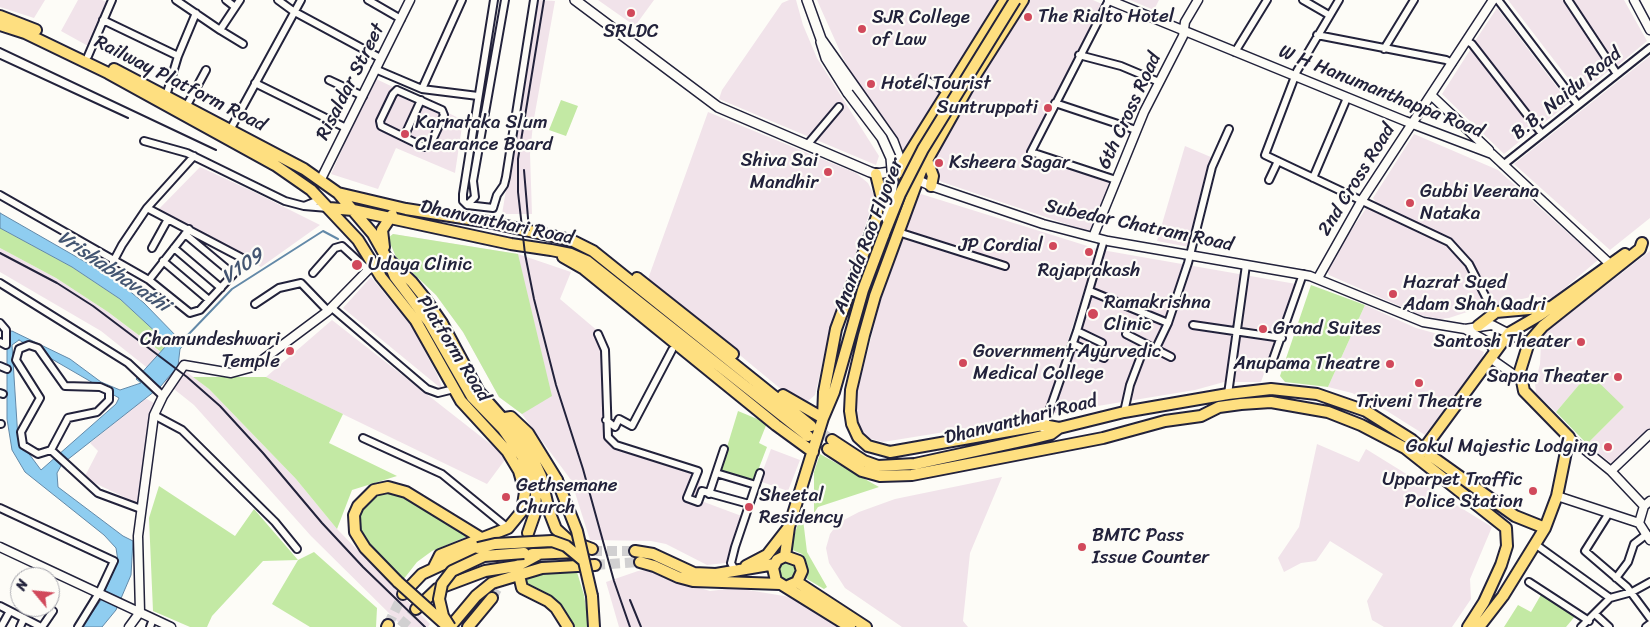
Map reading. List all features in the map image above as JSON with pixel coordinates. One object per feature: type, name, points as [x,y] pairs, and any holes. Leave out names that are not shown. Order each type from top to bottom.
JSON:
[{"type":"main road","points":[[575,0],[718,107],[876,174],[897,171]]},
{"type":"main road","points":[[806,0],[826,58],[882,138],[891,158],[893,182],[884,234]]},
{"type":"main road","points":[[635,551],[653,554],[694,573],[733,571],[774,564],[785,556],[789,527],[813,452],[816,426],[836,329],[883,202],[897,171],[1005,0]]},
{"type":"main road","name":"Ananda Rao Flyover","points":[[816,426],[840,369],[847,342],[884,234],[900,194],[923,149],[1015,0]]},
{"type":"main road","points":[[850,411],[851,390],[864,334],[917,181],[971,82],[1023,0]]},
{"type":"main road","name":"Railway Platform Road","points":[[0,17],[28,26],[166,96],[321,180],[338,193]]},
{"type":"main road","name":"Railway Platform Road","points":[[0,25],[25,33],[171,107],[295,177],[321,200]]},
{"type":"main road","points":[[821,39],[893,141],[900,160],[897,171]]},
{"type":"main road","points":[[927,160],[933,176],[931,186]]},
{"type":"main road","points":[[876,174],[883,202]]},
{"type":"main road","points":[[321,200],[338,193],[376,238],[395,277],[433,328],[472,397],[503,430],[522,456],[534,484],[536,494],[535,513],[528,533]]},
{"type":"main road","name":"Dhanvanthari Road","points":[[338,193],[406,209],[488,222],[571,240],[608,256],[783,395],[816,426]]},
{"type":"main road","name":"Platform Road","points":[[321,200],[358,240],[371,267],[416,321],[454,389],[472,413],[503,445],[519,472],[525,492],[524,505],[518,518],[508,528]]},
{"type":"main road","name":"Dhanvanthari Road","points":[[329,208],[353,210],[571,254],[587,260],[816,426]]},
{"type":"main road","points":[[406,209],[388,218],[381,236],[386,257],[412,282],[424,297],[442,323],[479,392],[527,446],[537,464],[549,511],[556,529],[568,540],[592,550],[484,556],[452,571],[442,584],[439,599],[443,616],[449,627]]},
{"type":"main road","points":[[1417,459],[1492,354],[1509,334],[1552,307],[1646,240]]},
{"type":"main road","points":[[1479,627],[1503,596],[1545,528],[1557,496],[1569,437],[1524,391],[1520,379],[1530,342],[1543,326],[1640,249],[1646,240]]},
{"type":"main road","points":[[551,250],[584,269],[776,425],[813,452]]},
{"type":"main road","points":[[1478,326],[1494,313],[1552,307]]},
{"type":"main road","points":[[847,342],[852,353],[845,397],[852,424],[858,437],[868,446],[890,452],[1043,425],[1059,428]]},
{"type":"main road","name":"Dhanvanthari Road","points":[[1468,627],[1493,586],[1507,546],[1506,528],[1405,448],[1376,432],[1316,408],[1271,402],[1219,407],[1195,417],[1165,421],[1103,438],[912,475],[880,476],[862,471],[830,444],[878,466],[915,464],[1043,436],[1051,434],[1059,428],[1124,412],[1228,394],[1271,389],[1332,398],[1366,411],[1424,449],[1515,516],[1545,528]]},
{"type":"main road","points":[[1193,400],[1195,417]]},
{"type":"main road","points":[[504,418],[511,417],[519,424],[532,439],[558,480],[572,516],[585,562],[592,596],[594,627]]},
{"type":"main road","points":[[449,627],[398,582],[365,548],[356,532],[354,515],[362,499],[374,490],[388,487],[406,492],[445,516],[479,543],[552,541],[566,546],[585,562]]},
{"type":"main road","points":[[1483,508],[1491,499]]},
{"type":"main road","points":[[733,571],[767,555],[789,527]]},
{"type":"main road","points":[[403,594],[422,574],[508,528]]},
{"type":"main road","points":[[416,609],[438,589],[485,570],[517,566],[539,554]]},
{"type":"main road","points":[[785,556],[795,558],[802,571],[788,584]]},
{"type":"main road","points":[[640,562],[686,579],[711,583],[788,584],[850,627]]},
{"type":"main road","points":[[774,564],[774,577],[866,627]]},
{"type":"main road","points":[[449,627],[484,587],[552,566],[595,565]]},
{"type":"main road","points":[[519,575],[522,588],[548,601],[556,608],[568,627]]},
{"type":"main road","points":[[468,627],[492,598]]},
{"type":"street","points":[[88,56],[112,0]]},
{"type":"street","points":[[176,0],[243,44]]},
{"type":"street","points":[[226,0],[235,7]]},
{"type":"street","points":[[220,30],[240,0]]},
{"type":"street","points":[[278,0],[293,11],[380,58]]},
{"type":"street","points":[[230,130],[293,11],[301,0]]},
{"type":"street","points":[[368,0],[401,19]]},
{"type":"street","name":"Risaldar Street","points":[[321,180],[410,0]]},
{"type":"street","points":[[422,89],[462,0]]},
{"type":"street","points":[[494,0],[463,194],[463,202],[467,205],[494,208],[496,195],[504,185],[534,0]]},
{"type":"street","points":[[467,205],[475,197],[473,181],[505,0]]},
{"type":"street","points":[[1109,0],[1079,55],[1031,152],[1116,180]]},
{"type":"street","name":"W H Hanumanthappa Road","points":[[1109,0],[1347,98],[1492,154],[1610,264]]},
{"type":"street","name":"6th Cross Road","points":[[1094,237],[1136,130],[1183,36],[1185,22],[1198,0]]},
{"type":"street","points":[[1235,52],[1267,0]]},
{"type":"street","points":[[1303,0],[1330,15]]},
{"type":"street","points":[[1339,0],[1294,76],[1265,155],[1449,242],[1469,264],[1494,313]]},
{"type":"street","points":[[1384,49],[1414,0]]},
{"type":"street","name":"2nd Cross Road","points":[[1318,278],[1362,200],[1494,0]]},
{"type":"street","points":[[1498,0],[1578,105]]},
{"type":"street","points":[[1568,0],[1617,74]]},
{"type":"street","points":[[1634,0],[1650,30]]},
{"type":"street","points":[[166,96],[178,56],[196,13]]},
{"type":"street","points":[[103,20],[178,56]]},
{"type":"street","points":[[1317,35],[1446,60],[1452,63]]},
{"type":"street","points":[[1467,41],[1472,44],[1542,134]]},
{"type":"street","name":"B.B. Naidu Road","points":[[1503,165],[1650,48]]},
{"type":"street","points":[[1079,55],[1121,66],[1159,82]]},
{"type":"street","points":[[375,69],[422,89],[478,96]]},
{"type":"street","points":[[186,107],[206,70]]},
{"type":"street","points":[[923,78],[948,92]]},
{"type":"street","points":[[329,80],[363,96]]},
{"type":"street","points":[[255,83],[346,128]]},
{"type":"street","points":[[410,95],[414,86]]},
{"type":"street","points":[[397,90],[420,100],[442,110],[444,115],[430,145],[424,147],[381,126],[380,122],[397,90]]},
{"type":"street","points":[[1431,95],[1492,154]]},
{"type":"street","points":[[1312,178],[1347,98]]},
{"type":"street","points":[[404,137],[420,100]]},
{"type":"street","points":[[1055,103],[1136,130]]},
{"type":"street","points":[[807,145],[839,107]]},
{"type":"street","points":[[1156,348],[1168,324],[1190,256],[1212,167],[1229,129]]},
{"type":"street","points":[[144,141],[194,156],[285,201],[304,206],[329,208]]},
{"type":"street","points":[[113,262],[122,245],[148,208],[194,156]]},
{"type":"street","points":[[1268,180],[1278,160]]},
{"type":"street","name":"Subedar Chatram Road","points":[[897,171],[917,181],[1043,224],[1104,240],[1303,274],[1318,278],[1415,320],[1437,326],[1465,329],[1492,325],[1530,342]]},
{"type":"street","points":[[0,195],[113,262],[149,280],[190,313],[200,310],[233,274],[242,258],[187,231],[148,208]]},
{"type":"street","points":[[304,206],[321,200]]},
{"type":"street","points":[[152,248],[168,219]]},
{"type":"street","points":[[149,280],[187,231]]},
{"type":"street","points":[[187,231],[233,274]]},
{"type":"street","points":[[898,232],[1005,266]]},
{"type":"street","points":[[1043,436],[1043,425],[1073,344],[1104,240]]},
{"type":"street","points":[[313,274],[335,248],[342,246],[371,267]]},
{"type":"street","points":[[174,248],[221,288]]},
{"type":"street","points":[[129,627],[140,612],[138,536],[154,415],[163,396],[184,365],[230,373],[253,367],[330,310],[371,267],[386,257]]},
{"type":"street","points":[[164,261],[209,300]]},
{"type":"street","points":[[1228,394],[1246,265]]},
{"type":"street","points":[[1271,365],[1303,274]]},
{"type":"street","points":[[255,304],[279,288],[301,282],[330,310],[427,389],[438,393],[454,389]]},
{"type":"street","points":[[0,283],[128,363],[163,396]]},
{"type":"street","points":[[1090,292],[1168,324]]},
{"type":"street","points":[[0,324],[6,330],[6,345],[0,342]]},
{"type":"street","points":[[1192,324],[1282,338]]},
{"type":"street","points":[[1465,329],[1488,342],[1492,354],[1520,379]]},
{"type":"street","points":[[1077,331],[1102,343]]},
{"type":"street","points":[[598,334],[605,350],[608,437],[616,444],[698,471],[687,498],[698,502],[702,491],[749,504]]},
{"type":"street","points":[[1126,334],[1171,356]]},
{"type":"street","points":[[1073,344],[1104,358]]},
{"type":"street","points":[[29,345],[38,348],[65,386],[100,387],[109,391],[109,400],[97,412],[68,418],[51,450],[38,454],[23,445],[21,432],[40,398],[16,360],[19,349],[29,345]]},
{"type":"street","points":[[606,420],[615,426],[619,419],[632,426],[672,350]]},
{"type":"street","points":[[1124,412],[1130,385],[1141,356]]},
{"type":"street","points":[[154,415],[182,430],[276,522],[297,549]]},
{"type":"street","points":[[1611,471],[1650,434]]},
{"type":"street","points":[[1569,437],[1611,471],[1647,504],[1639,523]]},
{"type":"street","points":[[364,438],[442,474],[508,528]]},
{"type":"street","points":[[709,494],[724,449]]},
{"type":"street","points":[[51,450],[98,493],[141,509]]},
{"type":"street","points":[[716,473],[756,485]]},
{"type":"street","points":[[733,571],[731,563],[760,473]]},
{"type":"street","points":[[1557,496],[1639,523],[1648,537],[1634,544],[1628,562],[1616,578]]},
{"type":"street","points":[[0,508],[114,561],[99,593],[78,627]]},
{"type":"street","points":[[1609,513],[1585,551],[1632,592],[1650,618]]},
{"type":"street","points":[[1535,544],[1610,598]]},
{"type":"street","points":[[1,549],[171,627]]},
{"type":"street","points":[[1529,582],[1589,620]]},
{"type":"street","points":[[1581,627],[1610,598],[1632,592],[1650,582]]},
{"type":"street","points":[[0,606],[10,611],[1,627]]},
{"type":"street","points":[[1595,614],[1609,627]]},
{"type":"street","points":[[20,627],[24,618],[42,627]]},
{"type":"street","points":[[150,627],[153,619]]},
{"type":"street","points":[[1646,627],[1650,624]]},
{"type":"shaded area","points":[[0,0],[45,0],[34,18],[0,7]]},
{"type":"shaded area","points":[[78,0],[102,0],[107,2],[88,46],[61,31]]},
{"type":"shaded area","points":[[538,0],[555,1],[533,124],[530,154],[532,214],[502,214]]},
{"type":"shaded area","name":"SRLDC","points":[[598,0],[654,0],[635,26]]},
{"type":"shaded area","points":[[796,0],[803,25],[817,58],[879,156],[876,165],[719,99],[722,90],[782,3]]},
{"type":"shaded area","points":[[817,0],[1000,0],[910,147],[904,151],[860,88],[843,58]]},
{"type":"shaded area","points":[[1026,0],[1093,0],[1104,5],[1027,154],[1113,183],[1093,233],[942,182],[935,177],[931,158]]},
{"type":"shaded area","points":[[1130,0],[1159,0],[1154,10]]},
{"type":"shaded area","points":[[1508,0],[1565,0],[1611,69],[1580,94]]},
{"type":"shaded area","points":[[1571,0],[1624,0],[1647,41],[1616,67]]},
{"type":"shaded area","points":[[1497,8],[1569,103],[1540,126],[1473,44]]},
{"type":"shaded area","points":[[1472,47],[1535,129],[1504,154],[1442,94]]},
{"type":"shaded area","points":[[1650,56],[1650,218],[1610,250],[1514,164]]},
{"type":"shaded area","name":"Karnataka Slum Clearance Board","points":[[374,78],[463,120],[455,173],[396,148],[378,189],[331,174]]},
{"type":"shaded area","points":[[708,112],[856,173],[868,183],[875,197],[832,323],[815,395],[807,402],[799,402],[788,395],[648,279]]},
{"type":"shaded area","points":[[1414,134],[1498,170],[1598,260],[1553,298],[1531,297],[1495,305],[1473,261],[1452,239],[1376,202],[1373,198]]},
{"type":"shaded area","points":[[1185,146],[1213,158],[1189,247],[1157,241]]},
{"type":"shaded area","points":[[200,167],[320,225],[261,267],[156,212]]},
{"type":"shaded area","name":"Government Ayurvedic Medical College","points":[[921,194],[1097,249],[1044,416],[883,442],[864,437],[855,421],[856,397],[881,299],[914,201]]},
{"type":"shaded area","points":[[1367,207],[1449,246],[1466,266],[1485,306],[1449,318],[1440,319],[1420,315],[1329,275],[1327,270],[1339,248]]},
{"type":"shaded area","points":[[393,234],[518,254],[571,272],[560,299],[599,332],[611,447],[702,474],[696,499],[747,518],[735,562],[707,565],[666,544],[651,541],[590,540],[571,480],[522,414],[499,397],[463,332],[436,295],[396,257],[388,238]]},
{"type":"shaded area","points":[[0,248],[56,278],[108,312],[209,389],[296,479],[337,529],[430,624],[428,627],[403,627],[311,536],[194,405],[101,331],[0,272]]},
{"type":"shaded area","points":[[1102,250],[1296,284],[1261,382],[1224,382],[1195,390],[1049,414]]},
{"type":"shaded area","points":[[1650,251],[1650,430],[1617,463],[1611,463],[1587,444],[1624,407],[1586,377],[1556,412],[1536,393],[1535,384],[1540,364],[1541,343],[1545,333]]},
{"type":"shaded area","points":[[371,277],[412,327],[437,374],[443,390],[343,308]]},
{"type":"shaded area","points":[[1365,305],[1416,328],[1456,339],[1484,352],[1482,358],[1425,435],[1387,411],[1352,393],[1328,387]]},
{"type":"shaded area","points":[[332,320],[507,457],[487,484],[266,377]]},
{"type":"shaded area","points":[[145,398],[156,404],[149,419],[139,504],[84,478],[98,451],[90,443]]},
{"type":"shaded area","points":[[1317,444],[1359,462],[1366,449],[1492,527],[1470,579],[1471,599],[1452,627],[1384,627],[1372,620],[1367,601],[1383,574],[1330,541],[1316,561],[1301,563],[1284,572],[1278,558],[1299,527]]},
{"type":"shaded area","points":[[771,449],[800,460],[788,491],[759,481]]},
{"type":"shaded area","points":[[1002,477],[970,553],[963,621],[968,627],[902,627],[845,588],[829,563],[826,548],[830,534],[838,523],[859,512],[895,499]]},
{"type":"shaded area","points":[[652,569],[676,581],[710,591],[736,588],[796,598],[839,627],[619,627],[606,582],[638,571]]},
{"type":"green space","points":[[561,100],[578,106],[566,136],[549,130]]},
{"type":"green space","points":[[0,228],[72,267],[120,299],[160,336],[166,346],[161,352],[108,312],[56,278],[0,248]]},
{"type":"green space","points":[[393,234],[518,254],[552,396],[522,414],[499,397],[463,332],[436,295],[396,257],[388,238]]},
{"type":"green space","points":[[1311,285],[1365,305],[1328,387],[1285,382],[1280,376]]},
{"type":"green space","points":[[1589,373],[1624,407],[1587,444],[1556,412]]},
{"type":"green space","points":[[193,377],[266,377],[343,414],[329,443],[397,476],[352,490],[337,529],[296,479],[209,389]]},
{"type":"green space","points":[[738,411],[767,423],[759,443],[767,447],[754,481],[720,470]]},
{"type":"green space","points":[[820,454],[879,487],[818,507],[814,513],[814,472]]},
{"type":"green space","points":[[159,486],[235,536],[254,509],[298,560],[263,561],[212,616],[207,627],[190,627],[153,611],[149,518]]},
{"type":"green space","points":[[386,491],[397,492],[468,536],[432,551],[417,562],[403,580],[368,546],[360,532],[359,515],[364,505],[376,495]]},
{"type":"green space","points":[[802,511],[807,552],[827,587],[824,589],[807,579],[808,569],[802,554],[790,549]]},
{"type":"green space","points":[[314,552],[377,608],[376,627],[310,627],[272,604],[298,560]]},
{"type":"green space","points":[[788,562],[794,565],[797,571],[794,577],[788,580],[782,577],[779,571],[782,565]]},
{"type":"green space","points":[[568,571],[577,572],[584,595],[589,627],[572,627],[560,606],[551,598],[527,584],[527,579],[535,576]]},
{"type":"green space","points":[[1542,593],[1576,615],[1566,627],[1504,627],[1518,605],[1531,612]]},
{"type":"water","points":[[0,213],[115,279],[144,303],[180,340],[186,337],[189,340],[180,349],[178,366],[160,387],[62,464],[57,473],[58,487],[123,536],[133,541],[131,575],[116,610],[102,627],[82,627],[101,600],[118,561],[116,548],[104,535],[25,472],[12,450],[7,419],[7,332],[12,331],[70,359],[101,382],[120,390],[141,383],[136,379],[166,346],[160,336],[120,299],[72,267],[0,228]],"holes":[[[19,340],[119,398],[116,404],[41,470],[18,439],[12,345]]]},
{"type":"waterway","name":"V109","points":[[185,338],[232,289],[323,231],[338,239]]},
{"type":"tunnel","points":[[812,426],[832,440]]},
{"type":"tunnel","points":[[492,598],[520,547]]},
{"type":"tunnel","points":[[592,551],[635,551]]},
{"type":"tunnel","points":[[595,565],[640,562]]},
{"type":"tunnel","points":[[388,625],[403,594]]},
{"type":"tunnel","points":[[401,627],[416,609]]},
{"type":"railway","points":[[544,0],[518,159],[518,192],[525,254],[534,299],[556,385],[583,469],[614,581],[630,627]]},
{"type":"railway","points":[[0,48],[216,150]]},
{"type":"railway","points":[[0,59],[128,118]]},
{"type":"railway","points":[[524,170],[529,230]]},
{"type":"railway","points":[[0,253],[57,283],[93,306],[187,377],[220,406],[263,453],[322,523],[363,567],[425,627]]},
{"type":"railway","points":[[630,600],[641,627]]},
{"type":"place","name":"SRLDC","points":[[631,13]]},
{"type":"place","name":"The Rialto Hotel","points":[[1028,17]]},
{"type":"place","name":"SJR College of Law","points":[[862,29]]},
{"type":"place","name":"Hotel Tourist","points":[[871,84]]},
{"type":"place","name":"Suntruppati","points":[[1048,108]]},
{"type":"place","name":"Karnataka Slum Clearance Board","points":[[405,134]]},
{"type":"place","name":"Ksheera Sagar","points":[[939,163]]},
{"type":"place","name":"Shiva Sai Mandhir","points":[[828,172]]},
{"type":"place","name":"Gubbi Veerana Nataka","points":[[1410,203]]},
{"type":"place","name":"JP Cordial","points":[[1053,246]]},
{"type":"place","name":"Rajaprakash","points":[[1089,252]]},
{"type":"place","name":"Udaya Clinic","points":[[357,265]]},
{"type":"place","name":"Hazrat Sued Adam Shah Qadri","points":[[1393,294]]},
{"type":"place","name":"Ramakrishna Clinic","points":[[1093,314]]},
{"type":"place","name":"Grand Suites","points":[[1263,329]]},
{"type":"place","name":"Santosh Theater","points":[[1581,342]]},
{"type":"place","name":"Chamundeshwari Temple","points":[[290,351]]},
{"type":"place","name":"Government Ayurvedic Medical College","points":[[963,363]]},
{"type":"place","name":"Anupama Theatre","points":[[1390,364]]},
{"type":"place","name":"Sapna Theater","points":[[1618,377]]},
{"type":"place","name":"Triveni Theatre","points":[[1419,383]]},
{"type":"place","name":"Gokul Majestic Lodging","points":[[1608,447]]},
{"type":"place","name":"Upparpet Traffic Police Station","points":[[1533,491]]},
{"type":"place","name":"Gethsemane Church","points":[[506,497]]},
{"type":"place","name":"Sheetal Residency","points":[[749,507]]},
{"type":"place","name":"BMTC Pass Issue Counter","points":[[1082,547]]},
{"type":"water label","name":"Vrishabhavathi","points":[[113,272]]}]
